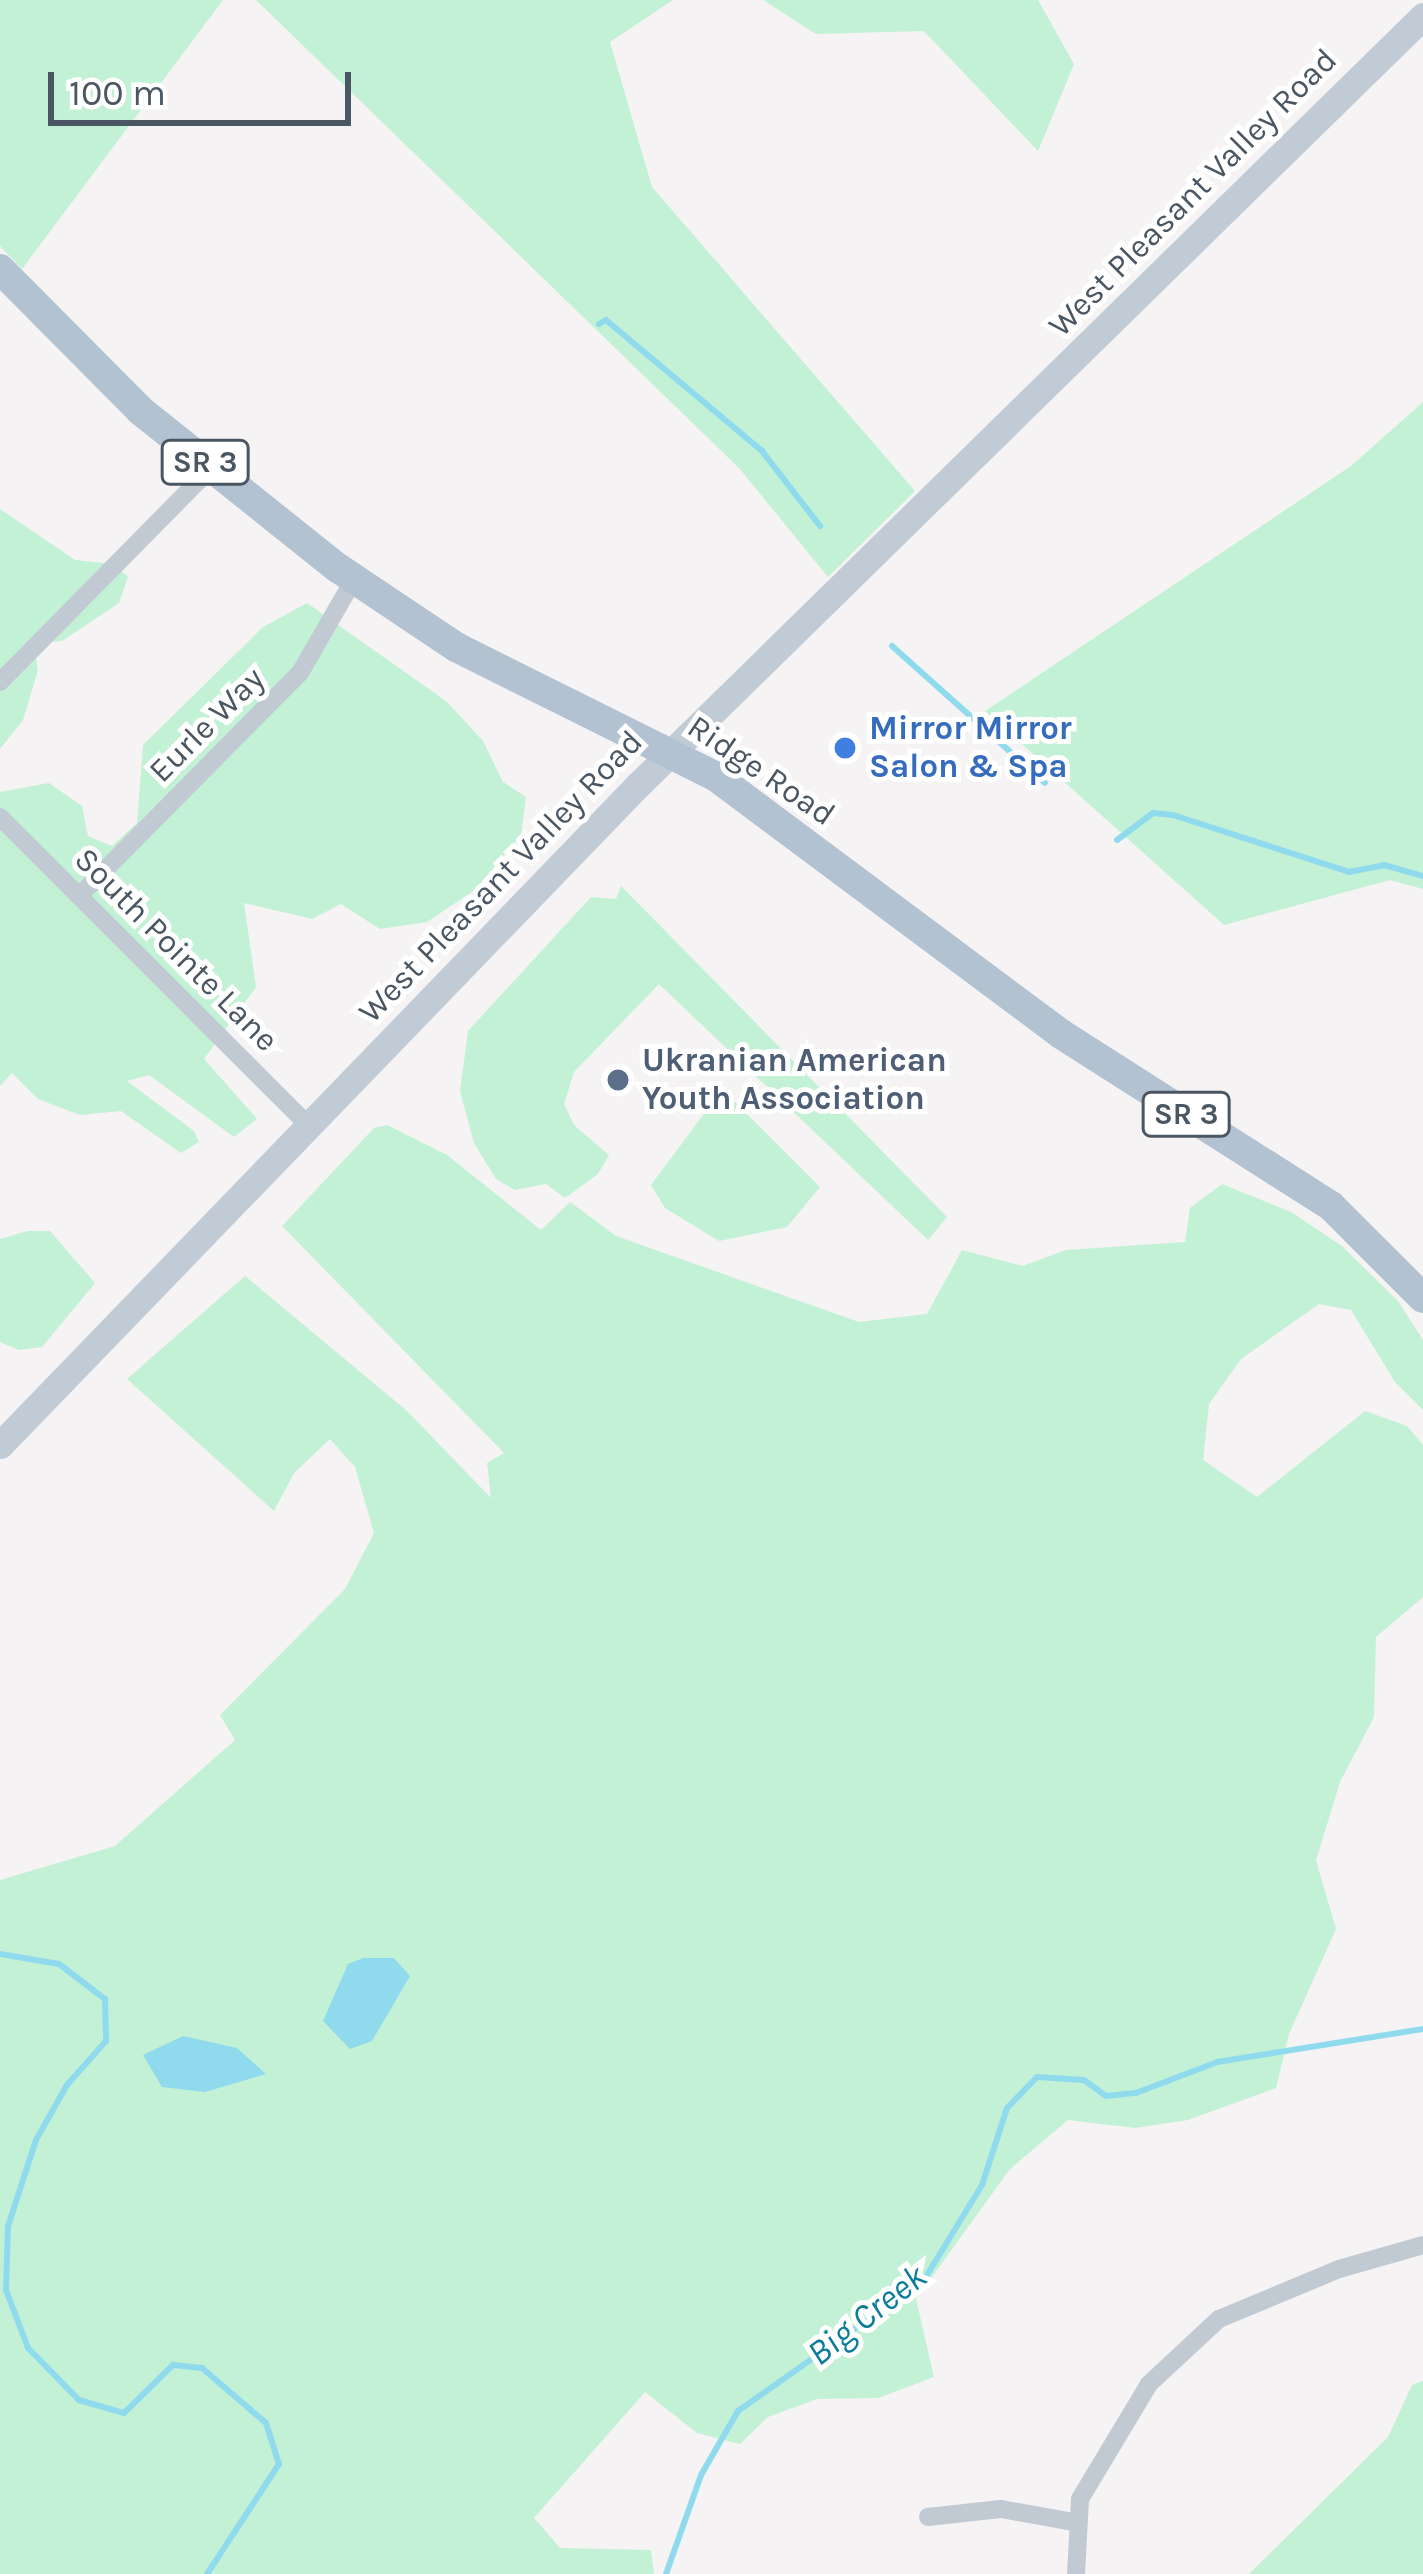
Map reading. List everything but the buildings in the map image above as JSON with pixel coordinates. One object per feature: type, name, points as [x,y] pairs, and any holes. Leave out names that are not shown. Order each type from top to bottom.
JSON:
[{"type":"main road","name":"West Pleasant Valley Road","points":[[0,1445],[673,751],[1423,16]]},
{"type":"main road","name":"Ridge Road","points":[[0,269],[141,411],[354,579],[456,646],[673,751],[1060,1034],[1331,1206],[1423,1298]]},
{"type":"street","points":[[0,682],[212,467]]},
{"type":"street","name":"Eurle Way","points":[[79,896],[300,673],[354,579]]},
{"type":"street","name":"South Pointe Lane","points":[[0,817],[309,1126]]},
{"type":"street","points":[[1076,2574],[1073,2522],[1112,2437],[1149,2384],[1219,2319],[1339,2269],[1423,2246]]},
{"type":"street","points":[[928,2517],[1001,2509],[1073,2522]]},
{"type":"green space","points":[[0,0],[223,0],[22,269],[0,246]]},
{"type":"green space","points":[[256,0],[673,0],[610,42],[652,187],[915,491],[828,577],[739,468]]},
{"type":"green space","points":[[763,0],[1038,0],[1074,64],[1038,151],[924,31],[816,34]]},
{"type":"green space","points":[[1423,402],[1423,889],[1390,880],[1224,925],[985,711],[1351,466]]},
{"type":"green space","points":[[0,509],[75,560],[113,564],[128,577],[119,603],[62,641],[33,644],[38,670],[23,720],[0,749]]},
{"type":"green space","points":[[307,603],[446,701],[483,741],[503,782],[526,797],[521,835],[476,889],[427,922],[380,929],[341,904],[312,919],[244,903],[256,987],[204,1059],[257,1119],[234,1137],[149,1075],[127,1081],[194,1131],[199,1142],[181,1153],[121,1111],[80,1115],[38,1099],[12,1073],[0,1086],[0,792],[49,783],[82,806],[88,836],[112,846],[137,823],[143,745],[263,627]]},
{"type":"green space","points":[[621,886],[947,1217],[928,1240],[659,984],[574,1072],[564,1104],[574,1125],[609,1155],[598,1174],[565,1198],[546,1184],[515,1190],[496,1179],[474,1143],[460,1091],[468,1031],[591,897],[616,899]]},
{"type":"green space","points":[[731,1098],[820,1187],[787,1227],[719,1241],[665,1208],[651,1185],[706,1111]]},
{"type":"green space","points":[[387,1125],[447,1155],[541,1230],[570,1202],[616,1236],[859,1322],[927,1314],[962,1250],[1023,1266],[1066,1250],[1185,1242],[1190,1208],[1222,1184],[1291,1212],[1342,1246],[1398,1301],[1423,1340],[1423,1410],[1395,1382],[1351,1310],[1319,1304],[1241,1359],[1209,1404],[1203,1460],[1257,1497],[1365,1411],[1407,1426],[1423,1445],[1423,1597],[1376,1637],[1374,1717],[1340,1782],[1316,1860],[1336,1929],[1289,2034],[1276,2088],[1188,2120],[1135,2128],[1068,2120],[1010,2169],[916,2299],[934,2377],[878,2398],[817,2399],[768,2417],[740,2444],[697,2433],[645,2392],[534,2518],[560,2548],[651,2550],[654,2574],[0,2574],[0,1880],[115,1846],[235,1740],[220,1715],[345,1589],[374,1533],[355,1467],[330,1439],[294,1473],[274,1511],[127,1379],[245,1276],[407,1411],[491,1498],[487,1463],[504,1453],[282,1226],[374,1128]]},
{"type":"green space","points":[[50,1231],[95,1283],[42,1347],[19,1350],[0,1342],[0,1239]]},
{"type":"green space","points":[[1423,2381],[1423,2574],[1249,2574],[1388,2437],[1412,2385]]},
{"type":"water","points":[[363,1958],[394,1958],[410,1976],[372,2041],[350,2049],[323,2021],[348,1964]]},
{"type":"water","points":[[183,2036],[237,2048],[266,2074],[205,2092],[162,2087],[143,2055]]},
{"type":"waterway","points":[[599,324],[606,320],[762,451],[820,526]]},
{"type":"waterway","points":[[892,646],[1045,783]]},
{"type":"waterway","points":[[1117,840],[1153,813],[1173,815],[1349,872],[1384,865],[1423,876]]},
{"type":"waterway","name":"Big Creek","points":[[0,1954],[59,1964],[105,1999],[106,2041],[67,2085],[36,2140],[8,2226],[6,2290],[28,2348],[79,2400],[124,2413],[173,2365],[202,2368],[266,2423],[279,2464],[207,2574]]},
{"type":"waterway","name":"Big Creek","points":[[666,2574],[701,2475],[738,2411],[924,2280],[982,2185],[1007,2108],[1037,2077],[1084,2080],[1106,2096],[1136,2093],[1217,2062],[1423,2029]]},
{"type":"place","name":"Mirror Mirror Salon & Spa","points":[[845,748]]},
{"type":"place","name":"Ukranian American Youth Association","points":[[618,1080]]}]
